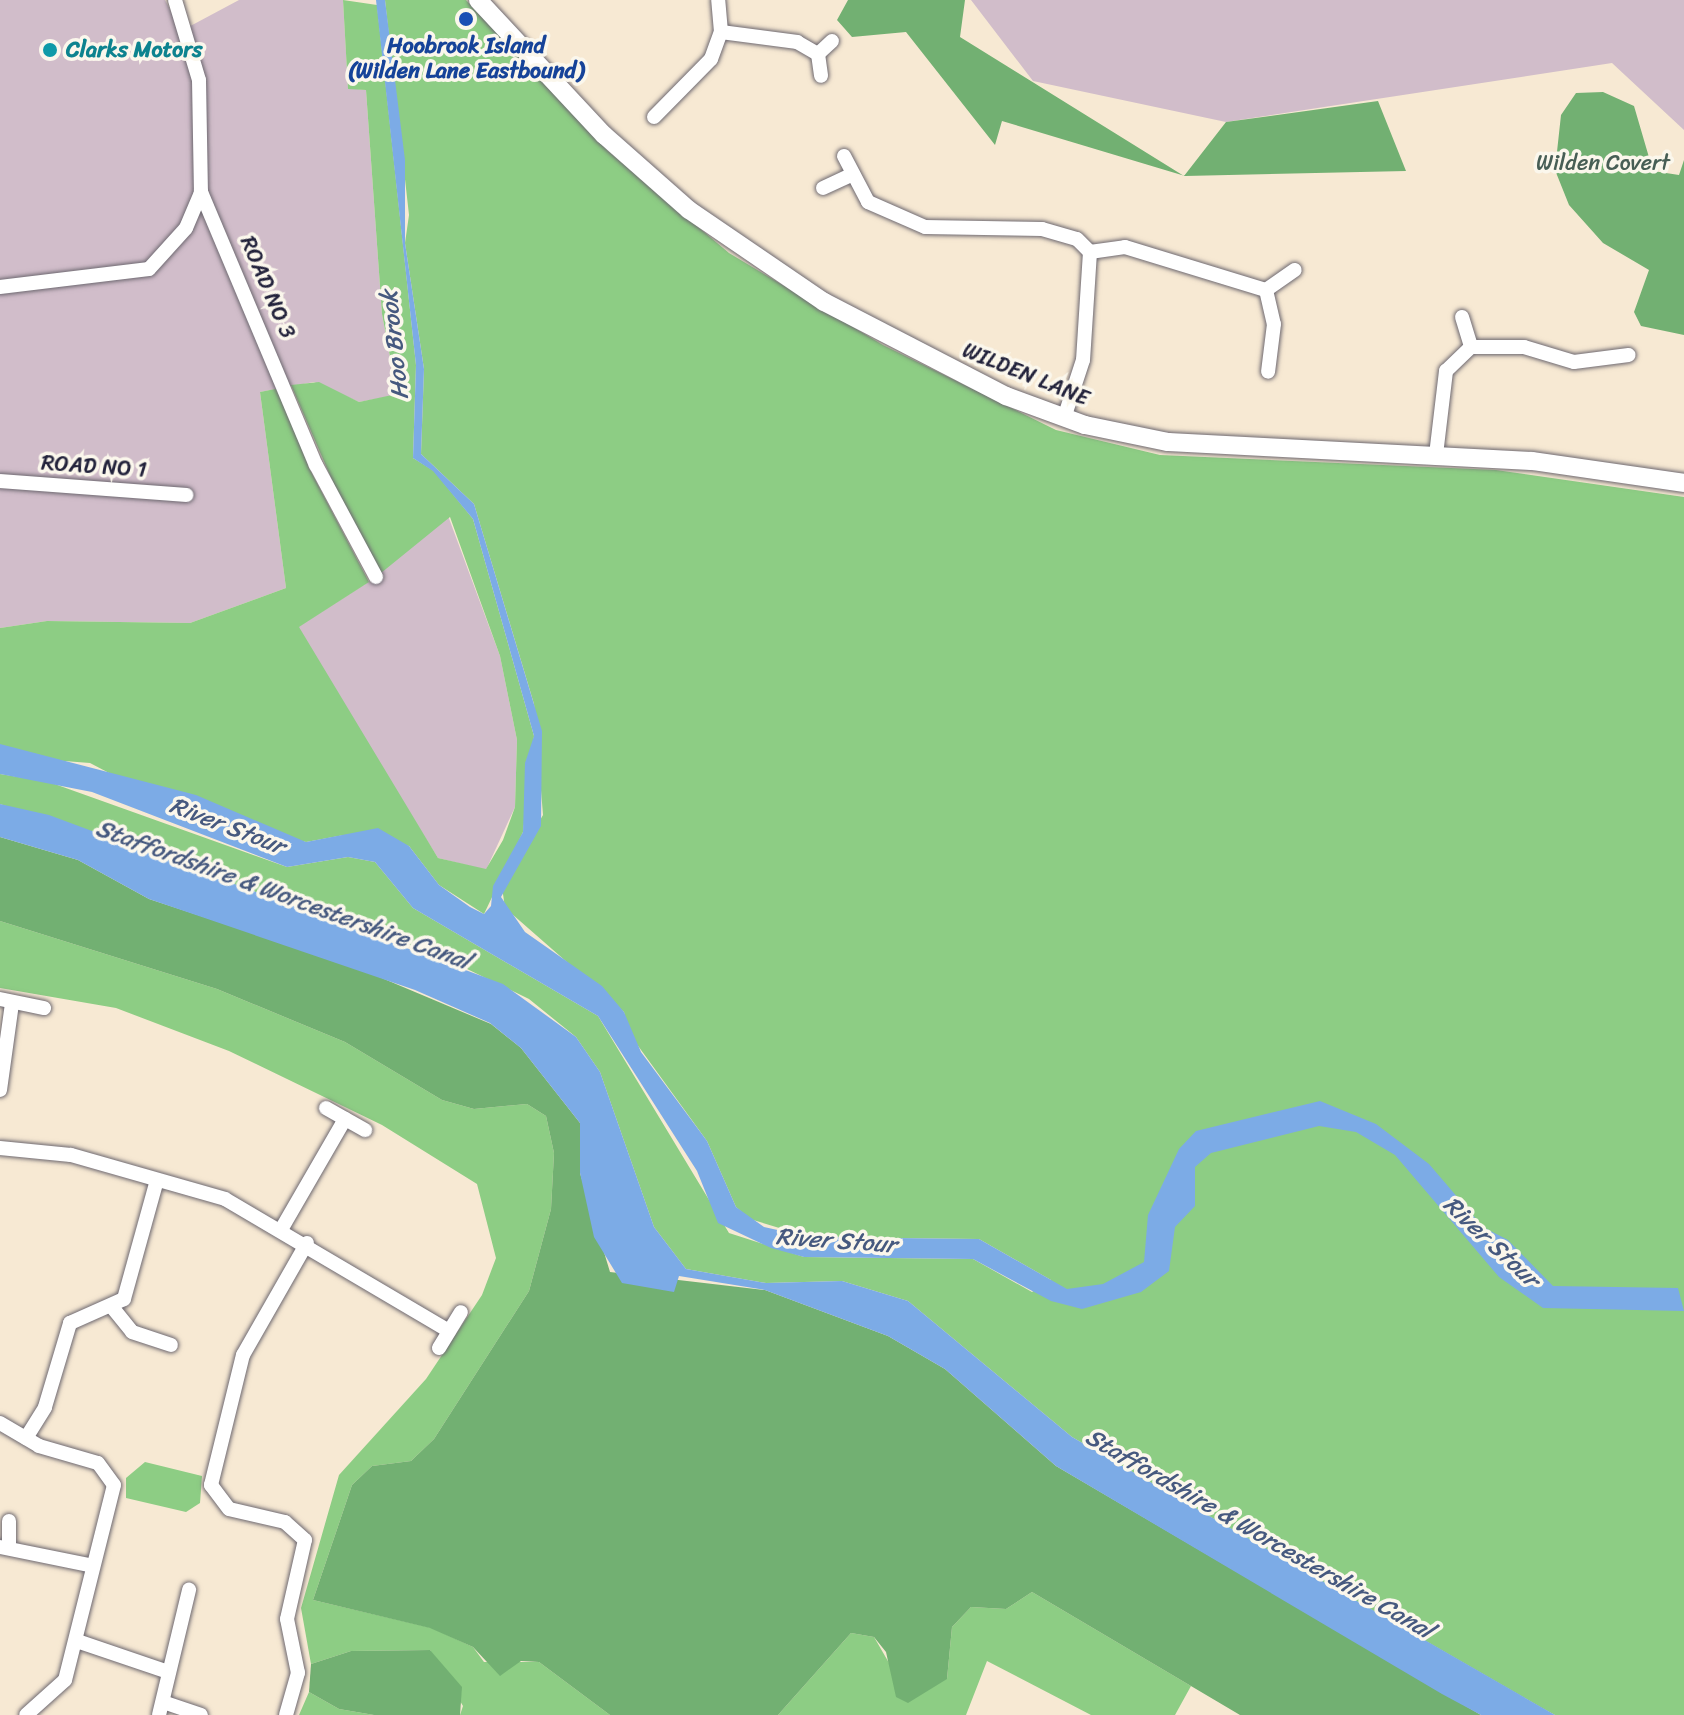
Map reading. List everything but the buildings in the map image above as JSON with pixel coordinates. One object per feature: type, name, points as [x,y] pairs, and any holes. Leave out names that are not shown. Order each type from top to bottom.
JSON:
[{"type":"street","name":"ROAD NO 3","points":[[175,0],[198,67],[201,192],[316,465],[376,577]]},
{"type":"street","points":[[654,117],[704,68],[721,32],[718,0]]},
{"type":"street","name":"WILDEN LANE","points":[[485,2],[624,155],[731,240],[885,334],[1064,418],[1168,442],[1436,455],[1684,483]]},
{"type":"street","points":[[721,32],[797,42],[818,54]]},
{"type":"street","points":[[818,54],[832,41]]},
{"type":"street","points":[[818,54],[821,76]]},
{"type":"street","points":[[844,156],[868,202],[925,227],[1042,229],[1077,239],[1090,252],[1083,360],[1064,418]]},
{"type":"street","points":[[823,188],[853,174]]},
{"type":"street","points":[[0,287],[149,269],[186,228],[201,192]]},
{"type":"street","points":[[1090,252],[1125,247],[1266,290]]},
{"type":"street","points":[[1266,290],[1295,270]]},
{"type":"street","points":[[1266,290],[1274,324],[1268,372]]},
{"type":"street","points":[[1462,317],[1471,347]]},
{"type":"street","points":[[1436,455],[1446,371],[1471,347],[1524,347],[1574,362],[1629,355]]},
{"type":"street","name":"ROAD NO 1","points":[[0,481],[186,495]]},
{"type":"street","points":[[0,1090],[6,1001],[44,1008]]},
{"type":"street","points":[[326,1108],[365,1130]]},
{"type":"street","points":[[282,1228],[345,1119]]},
{"type":"street","points":[[0,1147],[24,1145],[208,1192],[282,1228],[449,1331]]},
{"type":"street","points":[[26,1438],[45,1407],[70,1323],[112,1307],[130,1284],[157,1180]]},
{"type":"street","points":[[286,1715],[298,1673],[287,1619],[305,1540],[285,1522],[229,1509],[211,1485],[243,1355],[307,1243]]},
{"type":"street","points":[[112,1307],[132,1332],[171,1345]]},
{"type":"street","points":[[439,1348],[461,1312]]},
{"type":"street","points":[[0,1423],[26,1438],[111,1474],[112,1499],[93,1566],[77,1641],[58,1692],[26,1715]]},
{"type":"street","points":[[9,1521],[4,1546],[93,1566]]},
{"type":"street","points":[[189,1590],[161,1709],[201,1715]]},
{"type":"street","points":[[77,1641],[168,1672]]},
{"type":"shaded area","points":[[0,0],[165,0],[181,31],[239,0],[343,0],[348,88],[366,90],[382,314],[397,395],[359,402],[314,382],[260,392],[286,588],[190,623],[47,621],[0,628]]},
{"type":"shaded area","points":[[971,0],[1684,0],[1684,130],[1612,63],[1226,122],[1033,81]]},
{"type":"shaded area","points":[[447,513],[500,656],[517,740],[515,807],[486,870],[438,858],[295,629],[376,577]]},
{"type":"green space","points":[[343,0],[377,5],[416,365],[413,458],[434,471],[473,519],[534,736],[523,832],[484,914],[439,885],[409,846],[344,835],[306,842],[174,807],[90,763],[0,756],[0,628],[47,621],[190,623],[286,588],[260,392],[280,388],[309,468],[369,582],[299,627],[438,858],[486,869],[503,840],[515,807],[517,740],[500,656],[450,517],[381,573],[348,517],[291,385],[319,382],[359,402],[397,394],[382,314],[366,90],[348,89]]},
{"type":"green space","points":[[385,0],[466,0],[608,151],[729,253],[883,345],[1056,430],[1160,455],[1496,470],[1684,497],[1684,1715],[1555,1715],[1072,1437],[908,1301],[842,1281],[766,1283],[686,1269],[654,1227],[600,1072],[576,1037],[529,999],[436,954],[0,804],[0,774],[49,782],[287,867],[348,857],[375,862],[413,908],[598,1016],[729,1233],[804,1257],[973,1259],[1032,1292],[1051,1280],[979,1239],[809,1237],[750,1219],[736,1207],[707,1141],[628,1032],[624,1012],[505,908],[502,887],[543,815],[534,704],[474,504],[421,454],[424,369],[405,243],[409,215]]},
{"type":"green space","points":[[848,0],[965,0],[960,37],[1183,175],[1002,121],[995,145],[906,32],[852,37],[837,20]]},
{"type":"green space","name":"Wilden Covert","points":[[1603,92],[1634,106],[1653,171],[1679,175],[1684,160],[1684,335],[1641,326],[1634,312],[1649,270],[1603,243],[1569,205],[1555,170],[1561,115],[1576,93]]},
{"type":"green space","points":[[1378,101],[1406,171],[1185,176],[1226,122]]},
{"type":"green space","points":[[0,837],[78,860],[149,899],[358,968],[491,1024],[521,1048],[580,1123],[580,1173],[610,1272],[765,1290],[888,1336],[945,1369],[1056,1466],[1481,1715],[1240,1715],[1032,1592],[1006,1609],[971,1607],[952,1627],[947,1679],[908,1703],[896,1697],[886,1652],[874,1637],[851,1633],[778,1715],[610,1715],[539,1662],[521,1661],[500,1676],[473,1647],[430,1628],[313,1600],[352,1485],[372,1466],[411,1461],[434,1439],[529,1291],[551,1209],[554,1153],[546,1116],[527,1104],[474,1109],[442,1100],[345,1042],[217,989],[0,921]]},
{"type":"green space","points":[[0,921],[217,989],[345,1042],[442,1100],[474,1109],[527,1104],[546,1116],[554,1153],[551,1209],[529,1291],[434,1439],[411,1461],[372,1466],[352,1485],[313,1600],[432,1628],[473,1647],[484,1662],[539,1662],[610,1715],[460,1715],[463,1706],[430,1650],[351,1651],[311,1664],[301,1608],[339,1475],[426,1379],[482,1295],[496,1258],[477,1184],[382,1125],[229,1051],[116,1008],[0,988]]},
{"type":"green space","points":[[145,1462],[202,1476],[200,1503],[186,1512],[126,1498],[126,1478]]},
{"type":"green space","points":[[1032,1592],[1191,1686],[1175,1715],[1091,1715],[987,1661],[966,1715],[778,1715],[851,1633],[874,1637],[896,1675],[947,1679],[952,1627],[971,1607],[1006,1609]]},
{"type":"green space","points":[[430,1650],[462,1687],[460,1715],[374,1715],[339,1709],[309,1692],[311,1664],[351,1651]]},
{"type":"green space","points":[[309,1692],[339,1709],[374,1715],[299,1715]]},
{"type":"water","name":"River Stour","points":[[376,0],[385,0],[405,160],[405,243],[424,369],[421,454],[474,504],[542,731],[541,826],[501,897],[525,932],[602,986],[624,1012],[641,1052],[707,1141],[736,1207],[764,1227],[809,1237],[979,1239],[1067,1289],[1103,1284],[1144,1262],[1148,1215],[1179,1149],[1196,1131],[1320,1101],[1376,1124],[1429,1164],[1483,1227],[1508,1240],[1553,1286],[1678,1288],[1684,1311],[1543,1308],[1499,1277],[1395,1155],[1356,1132],[1319,1126],[1211,1153],[1195,1167],[1195,1206],[1175,1227],[1169,1271],[1141,1292],[1082,1309],[1051,1301],[973,1259],[804,1257],[771,1248],[718,1223],[697,1171],[598,1016],[413,908],[375,862],[348,857],[287,867],[92,792],[0,774],[0,744],[196,795],[306,842],[378,828],[409,846],[439,885],[470,907],[484,914],[491,906],[493,886],[523,832],[525,763],[534,736],[473,519],[433,471],[413,458],[416,365]]},
{"type":"water","points":[[0,804],[49,815],[503,984],[576,1037],[600,1072],[654,1227],[686,1269],[766,1283],[842,1281],[908,1301],[1072,1437],[1555,1715],[1481,1715],[1442,1694],[1056,1466],[945,1369],[888,1336],[765,1290],[679,1276],[674,1292],[622,1283],[594,1237],[580,1173],[580,1123],[521,1048],[490,1023],[415,990],[149,899],[78,860],[0,837]]},
{"type":"place","name":"Hoobrook Island (Wilden Lane Eastbound)","points":[[466,19]]},
{"type":"place","name":"Clarks Motors","points":[[50,50]]},
{"type":"water label","name":"Hoo Brook","points":[[395,345]]},
{"type":"water label","name":"Staffordshire & Worcestershire Canal","points":[[283,895]]},
{"type":"water label","name":"Staffordshire & Worcestershire Canal","points":[[1259,1534]]}]
